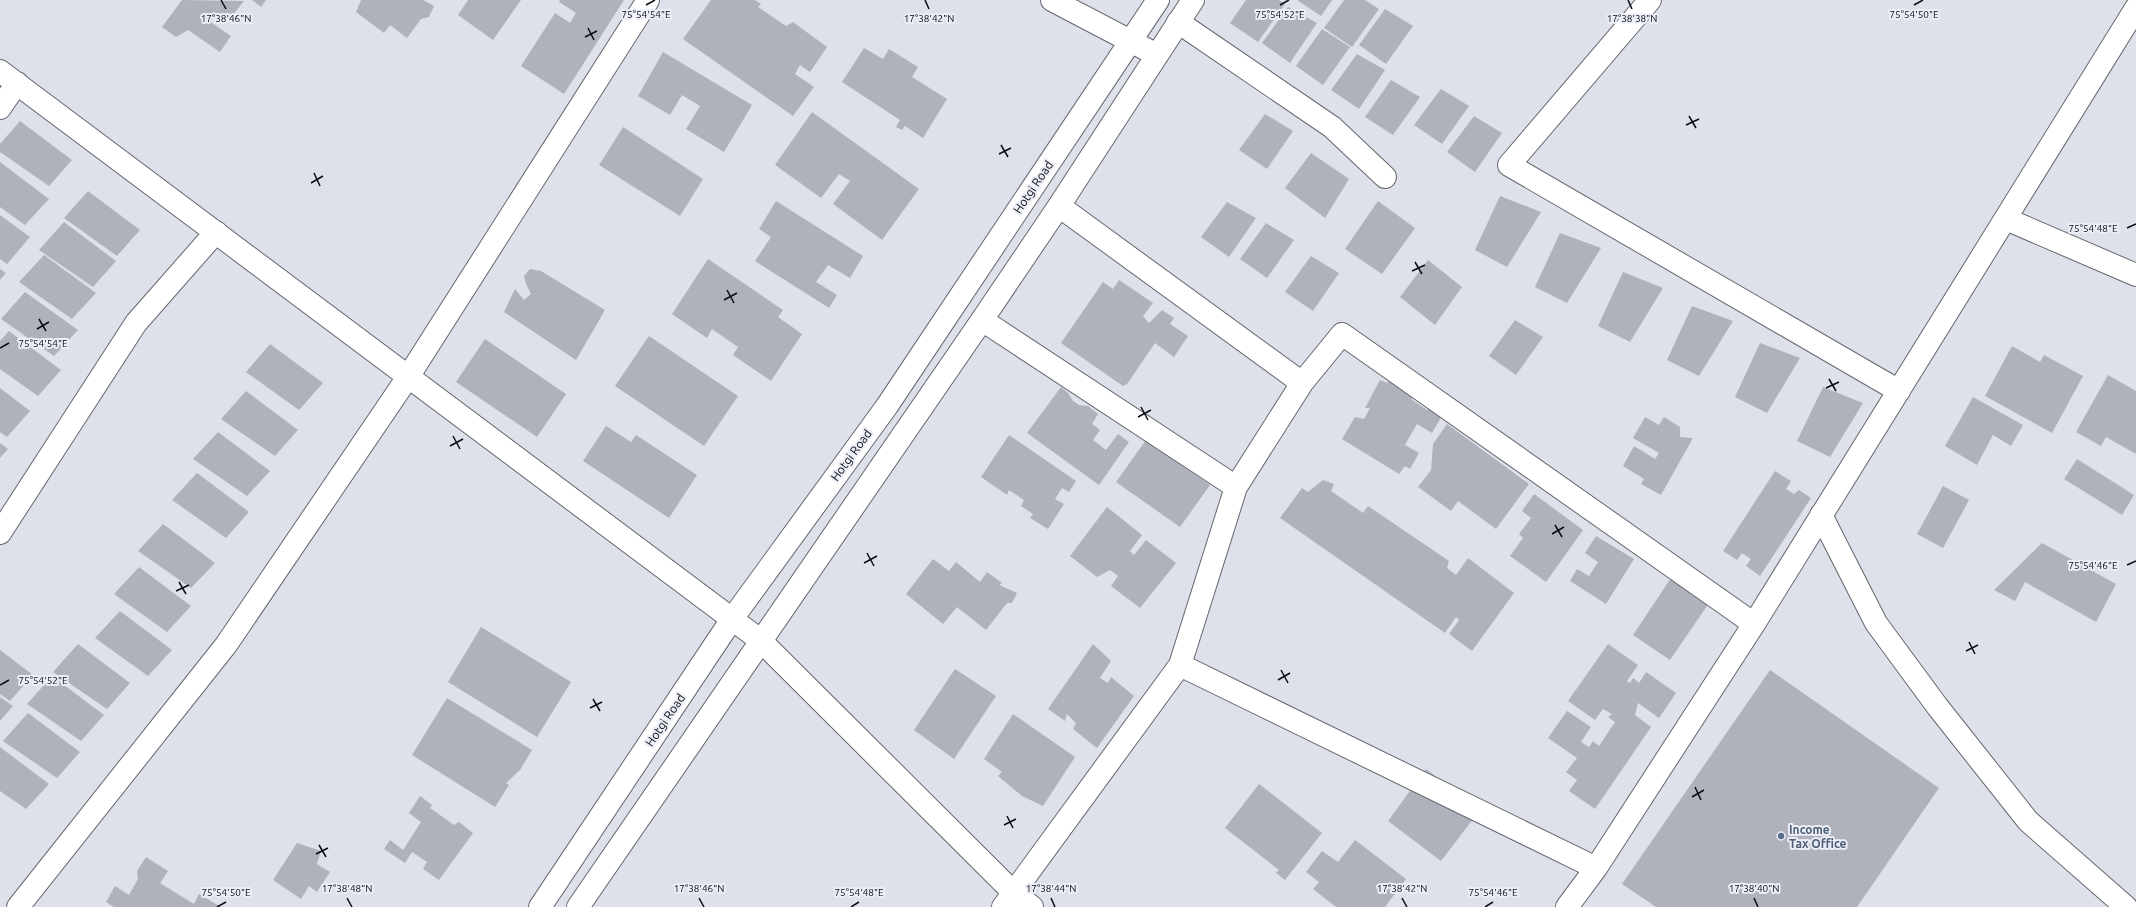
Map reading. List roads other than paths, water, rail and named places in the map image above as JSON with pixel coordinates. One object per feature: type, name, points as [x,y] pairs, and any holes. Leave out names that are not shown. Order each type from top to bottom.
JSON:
[{"type":"street","points":[[18,907],[226,645],[408,377],[648,0]]},
{"type":"street","points":[[1052,0],[1157,55]]},
{"type":"street","name":"Hotgi Road","points":[[540,907],[732,619],[886,406],[1158,0]]},
{"type":"street","points":[[578,907],[760,640],[982,320],[1059,206],[1193,0]]},
{"type":"street","points":[[1650,0],[1509,165],[1899,391]]},
{"type":"street","points":[[2128,0],[2136,4]]},
{"type":"street","points":[[1568,907],[1596,868],[1754,624],[2136,8]]},
{"type":"street","points":[[1178,22],[1332,127],[1385,177]]},
{"type":"street","points":[[0,108],[9,77],[760,640],[1008,900],[1032,907]]},
{"type":"street","points":[[1059,206],[1302,383]]},
{"type":"street","points":[[2006,219],[2136,275]]},
{"type":"street","points":[[0,533],[136,323],[216,232]]},
{"type":"street","points":[[982,320],[1236,487]]},
{"type":"street","points":[[1008,900],[1180,664],[1236,487],[1302,383],[1342,334],[1754,624]]},
{"type":"street","points":[[1821,516],[1876,623],[1937,706],[2028,821],[2126,907]]},
{"type":"street","points":[[1180,664],[1596,868]]},
{"type":"place","name":"Income Tax Office","points":[[1781,836]]}]
